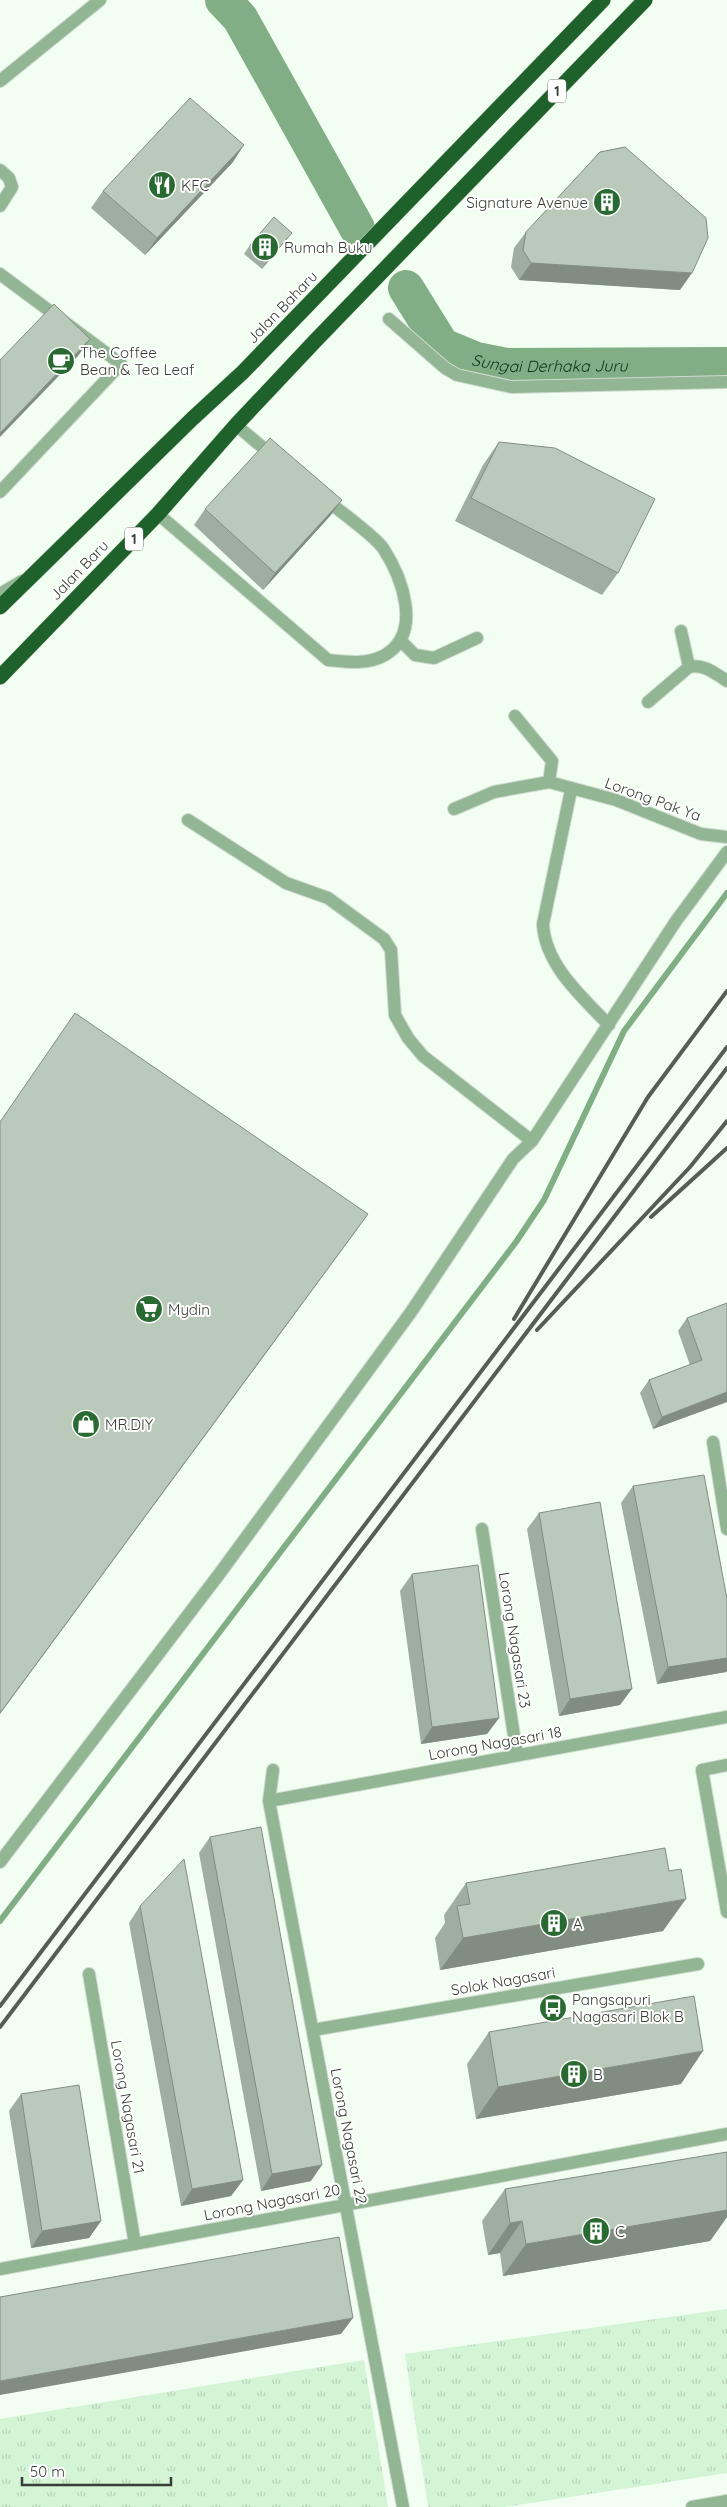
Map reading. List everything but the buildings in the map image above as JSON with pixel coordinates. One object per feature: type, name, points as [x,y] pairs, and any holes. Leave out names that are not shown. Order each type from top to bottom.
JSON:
[{"type":"highway","name":"Jalan Baharu","points":[[0,607],[243,372],[602,0]]},
{"type":"highway","name":"Jalan Baru","points":[[0,676],[158,514],[262,397],[645,0]]},
{"type":"street","points":[[0,81],[100,0]]},
{"type":"street","points":[[0,170],[9,178],[12,187],[0,206]]},
{"type":"street","points":[[0,274],[121,364],[0,492]]},
{"type":"street","points":[[389,319],[445,368],[457,374],[511,387],[727,382]]},
{"type":"street","points":[[236,425],[286,468]]},
{"type":"street","points":[[158,514],[328,660],[356,663],[384,656],[400,640],[408,616],[400,582],[382,547],[317,492]]},
{"type":"street","points":[[0,594],[31,576]]},
{"type":"street","points":[[681,631],[689,667]]},
{"type":"street","points":[[400,640],[415,655],[434,658],[477,638]]},
{"type":"street","points":[[648,702],[689,667],[695,665],[709,669],[727,681]]},
{"type":"street","points":[[454,809],[494,792],[549,782],[552,761],[515,716]]},
{"type":"street","name":"Lorong Pak Ya","points":[[549,782],[570,790],[616,800],[701,834],[727,837]]},
{"type":"street","points":[[570,790],[543,924],[544,938],[548,952],[573,987],[609,1025]]},
{"type":"street","points":[[188,820],[286,883],[328,898],[384,939],[391,950],[395,1015],[408,1038],[423,1056],[532,1141]]},
{"type":"street","points":[[0,1862],[220,1574],[411,1312],[513,1159],[532,1141],[676,921],[727,852]]},
{"type":"street","points":[[713,1442],[727,1529]]},
{"type":"street","name":"Lorong Nagasari 23","points":[[482,1529],[517,1755]]},
{"type":"street","name":"Lorong Nagasari 18","points":[[269,1801],[727,1716]]},
{"type":"street","points":[[727,1765],[702,1770],[727,1912]]},
{"type":"street","name":"Lorong Nagasari 22","points":[[273,1770],[269,1801],[403,2507]]},
{"type":"street","name":"Solok Nagasari","points":[[313,2030],[698,1964]]},
{"type":"street","name":"Lorong Nagasari 21","points":[[89,1974],[135,2244]]},
{"type":"street","name":"Lorong Nagasari 20","points":[[0,2269],[727,2134]]},
{"type":"street","points":[[692,2507],[727,2501]]},
{"type":"green space","points":[[727,2309],[727,2473],[504,2507],[428,2507],[405,2354]]},
{"type":"green space","points":[[364,2360],[388,2507],[0,2507],[0,2419]]},
{"type":"waterway","name":"Sungai Derhaka Juru","points":[[223,0],[240,18],[357,228]]},
{"type":"waterway","name":"Sungai Derhaka Juru","points":[[406,288],[442,346],[476,360],[507,366],[727,365]]},
{"type":"waterway","points":[[0,1921],[516,1242],[544,1200],[624,1031],[727,893]]},
{"type":"railway","points":[[514,1319],[648,1097],[727,991]]},
{"type":"railway","points":[[0,2006],[727,1047]]},
{"type":"railway","points":[[0,2027],[727,1068]]},
{"type":"railway","points":[[537,1330],[690,1167],[727,1121]]},
{"type":"railway","points":[[651,1217],[727,1148]]},
{"type":"place","name":"KFC","points":[[162,185]]},
{"type":"place","name":"Signature Avenue","points":[[607,202]]},
{"type":"place","name":"Rumah Buku","points":[[265,247]]},
{"type":"place","name":"The Coffee Bean & Tea Leaf","points":[[61,361]]},
{"type":"place","name":"Mydin","points":[[149,1309]]},
{"type":"place","name":"MR.DIY","points":[[86,1424]]},
{"type":"place","name":"A","points":[[554,1923]]},
{"type":"place","name":"Pangsapuri Nagasari Blok B","points":[[553,2008]]},
{"type":"place","name":"B","points":[[574,2074]]},
{"type":"place","name":"C","points":[[596,2231]]}]
